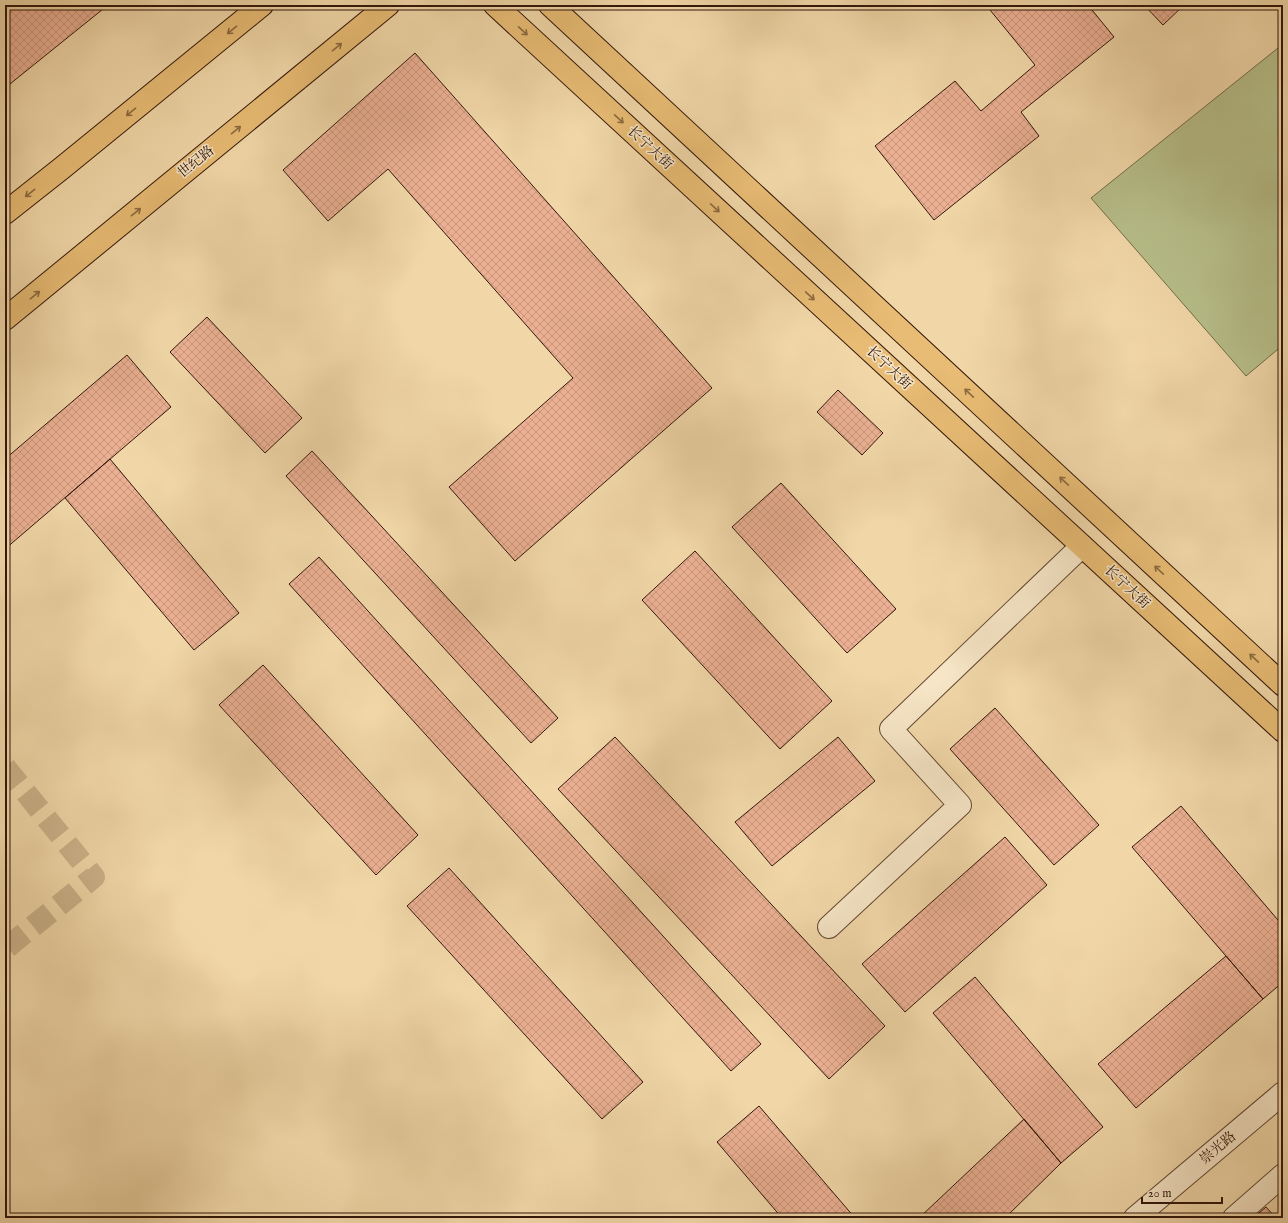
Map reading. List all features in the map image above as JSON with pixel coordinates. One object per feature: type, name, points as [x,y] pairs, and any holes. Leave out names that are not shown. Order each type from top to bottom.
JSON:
[{"type":"main road","points":[[5,213],[262,5]]},
{"type":"main road","name":"世纪路","points":[[5,319],[388,5]]},
{"type":"main road","name":"长宁大街","points":[[495,5],[1283,731]]},
{"type":"main road","points":[[550,5],[1283,685]]},
{"type":"street","points":[[828,927],[960,804],[891,729],[1082,546]]},
{"type":"street","name":"崇光路","points":[[1135,1218],[1283,1093]]},
{"type":"street","points":[[1234,1218],[1283,1175]]},
{"type":"green space","points":[[1283,44],[1283,345],[1246,376],[1091,198]]},
{"type":"building","points":[[5,5],[108,5],[5,88]]},
{"type":"building","points":[[986,5],[1088,5],[1114,37],[1021,112],[1039,136],[934,220],[875,146],[955,81],[981,111],[1035,65]]},
{"type":"building","points":[[1144,5],[1184,5],[1163,25]]},
{"type":"building","points":[[415,53],[712,388],[515,561],[449,487],[573,378],[388,169],[328,221],[283,170]]},
{"type":"building","points":[[207,317],[302,418],[265,453],[170,352]]},
{"type":"building","points":[[127,355],[171,407],[5,549],[5,459]]},
{"type":"building","points":[[838,390],[883,433],[862,455],[817,412]]},
{"type":"building","points":[[312,451],[558,718],[531,743],[286,476]]},
{"type":"building","points":[[110,459],[239,613],[194,650],[65,498]]},
{"type":"building","points":[[781,483],[896,609],[847,653],[732,527]]},
{"type":"building","points":[[695,551],[832,701],[780,749],[642,600]]},
{"type":"building","points":[[319,557],[761,1044],[731,1071],[289,584]]},
{"type":"building","points":[[263,665],[418,835],[376,875],[219,705]]},
{"type":"building","points":[[995,708],[1099,825],[1054,865],[950,749]]},
{"type":"building","points":[[615,737],[885,1026],[829,1079],[558,789]]},
{"type":"building","points":[[838,737],[875,781],[772,866],[735,822]]},
{"type":"building","points":[[1181,806],[1283,926],[1283,982],[1263,999],[1132,847]]},
{"type":"building","points":[[1005,837],[1047,885],[905,1012],[862,964]]},
{"type":"building","points":[[449,868],[643,1082],[602,1119],[407,906]]},
{"type":"building","points":[[1226,956],[1263,999],[1136,1108],[1098,1064]]},
{"type":"building","points":[[975,977],[1103,1127],[1061,1163],[933,1013]]},
{"type":"building","points":[[759,1106],[855,1218],[782,1218],[717,1142]]},
{"type":"building","points":[[1024,1119],[1061,1163],[1005,1218],[919,1218]]},
{"type":"building","points":[[1266,1207],[1276,1218],[1253,1218]]},
{"type":"tunnel","points":[[5,767],[94,877],[5,949]]}]
